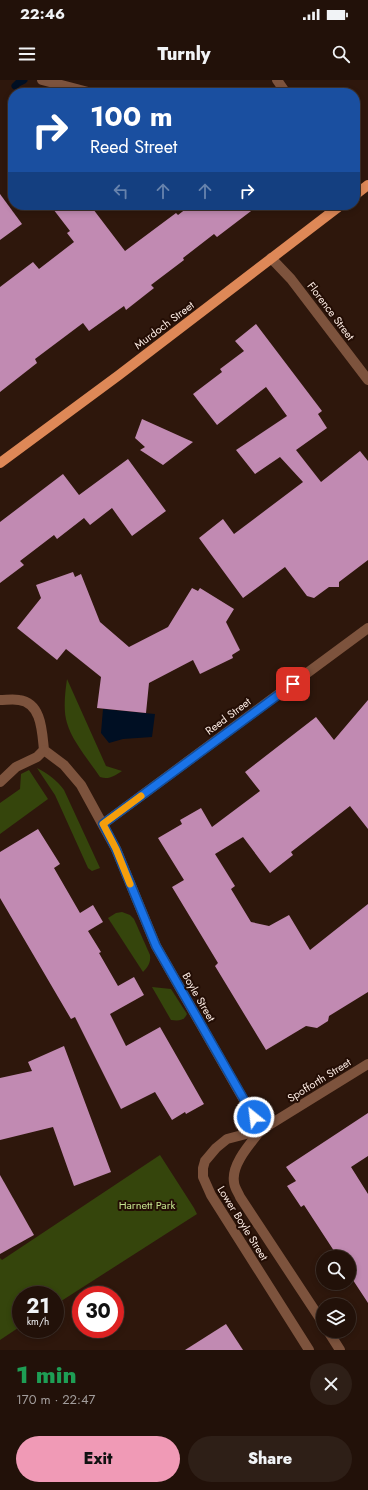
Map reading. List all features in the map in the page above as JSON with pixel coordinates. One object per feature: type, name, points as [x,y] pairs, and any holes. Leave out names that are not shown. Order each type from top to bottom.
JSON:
[{"type":"main road","name":"Murdoch Street","points":[[0,463],[334,210]]},
{"type":"street","points":[[42,80],[73,88]]},
{"type":"street","name":"Florence Street","points":[[271,258],[291,279],[368,380]]},
{"type":"street","name":"Reed Street","points":[[103,824],[368,628]]},
{"type":"street","points":[[0,700],[20,700],[33,706],[39,718],[44,750],[37,757],[16,766],[0,782]]},
{"type":"street","name":"Boyle Street","points":[[44,750],[64,765],[81,785],[116,849],[156,946],[261,1130]]},
{"type":"street","name":"Spofforth Street","points":[[261,1130],[368,1064]]},
{"type":"street","points":[[261,1130],[237,1162],[234,1173],[234,1183],[240,1197],[316,1312]]},
{"type":"street","name":"Lower Boyle Street","points":[[261,1130],[227,1139],[216,1148],[205,1161],[203,1177],[211,1195],[309,1350]]},
{"type":"street","points":[[332,1338],[340,1350]]},
{"type":"green space","points":[[67,679],[106,766],[122,771],[114,776],[109,778],[100,777],[69,730],[65,707]]},
{"type":"green space","points":[[37,768],[45,772],[59,783],[64,790],[100,868],[92,871],[88,868],[55,795]]},
{"type":"green space","points":[[29,770],[48,799],[0,834],[0,803],[20,789],[21,774]]},
{"type":"green space","points":[[122,912],[130,915],[134,919],[150,955],[149,964],[143,972],[108,918],[116,913]]},
{"type":"green space","points":[[152,987],[171,989],[187,1014],[184,1018],[171,1020]]},
{"type":"green space","name":"Harnett Park","points":[[160,1155],[197,1214],[85,1286],[72,1286],[72,1294],[64,1299],[64,1286],[12,1286],[12,1332],[0,1340],[0,1258],[2,1260]]},
{"type":"water","points":[[103,709],[155,714],[152,737],[123,739],[109,743],[101,733]]},
{"type":"building","points":[[0,194],[8,205],[8,210],[12,210],[22,224],[0,240]]},
{"type":"building","points":[[54,210],[94,210],[125,251],[176,213],[178,215],[184,210],[252,210],[217,237],[214,234],[183,258],[184,260],[151,285],[154,288],[126,310],[124,306],[89,331],[83,323],[35,359],[37,363],[0,392],[0,287],[33,262],[39,269],[74,242],[67,233],[70,231]]},
{"type":"building","points":[[256,324],[322,411],[318,414],[327,428],[296,450],[321,482],[360,451],[368,461],[368,560],[339,582],[339,587],[329,587],[314,598],[307,596],[285,567],[243,598],[199,538],[223,519],[234,534],[303,482],[280,457],[255,474],[236,450],[287,416],[266,387],[217,425],[193,394],[222,372],[220,369],[244,351],[235,341]]},
{"type":"building","points":[[142,419],[193,442],[163,465],[140,450],[145,447],[135,438]]},
{"type":"building","points":[[128,459],[166,511],[132,536],[112,508],[90,525],[84,518],[57,539],[54,535],[20,561],[24,565],[0,583],[0,522],[63,474],[79,495]]},
{"type":"building","points":[[73,572],[75,577],[81,574],[100,622],[129,647],[168,627],[192,588],[198,591],[200,588],[234,609],[226,622],[240,650],[232,655],[233,658],[200,674],[193,660],[149,683],[146,713],[97,708],[101,677],[66,649],[57,660],[17,628],[41,598],[36,585]]},
{"type":"building","points":[[368,700],[368,829],[350,806],[291,852],[293,855],[270,873],[243,837],[215,854],[235,886],[231,889],[251,922],[269,926],[289,915],[310,950],[368,904],[368,992],[329,1016],[328,1021],[317,1028],[306,1026],[266,1050],[215,966],[218,963],[172,887],[184,880],[158,838],[182,824],[180,820],[201,808],[212,827],[260,791],[245,772],[316,717],[334,740]]},
{"type":"building","points":[[38,829],[60,864],[54,868],[80,913],[93,905],[103,922],[88,931],[101,952],[99,953],[118,986],[134,977],[144,995],[110,1014],[126,1046],[160,1027],[204,1104],[186,1114],[185,1112],[172,1120],[155,1092],[121,1109],[75,1017],[71,1019],[0,898],[0,852]]},
{"type":"building","points":[[64,1046],[111,1172],[74,1186],[53,1127],[0,1140],[0,1078],[32,1071],[28,1062]]},
{"type":"building","points":[[368,1113],[368,1156],[351,1167],[368,1194],[368,1303],[356,1285],[356,1250],[333,1250],[304,1205],[301,1207],[287,1186],[296,1181],[286,1167]]},
{"type":"building","points":[[0,1175],[34,1235],[0,1254]]},
{"type":"building","points":[[226,1324],[243,1350],[185,1350]]},
{"type":"waterway","points":[[15,86],[24,80]]},
{"type":"slow traffic","points":[[130,884],[116,849],[103,824],[141,796]]},
{"type":"route","points":[[254,1117],[248,1104],[156,946],[116,849],[103,824],[293,684]]}]
